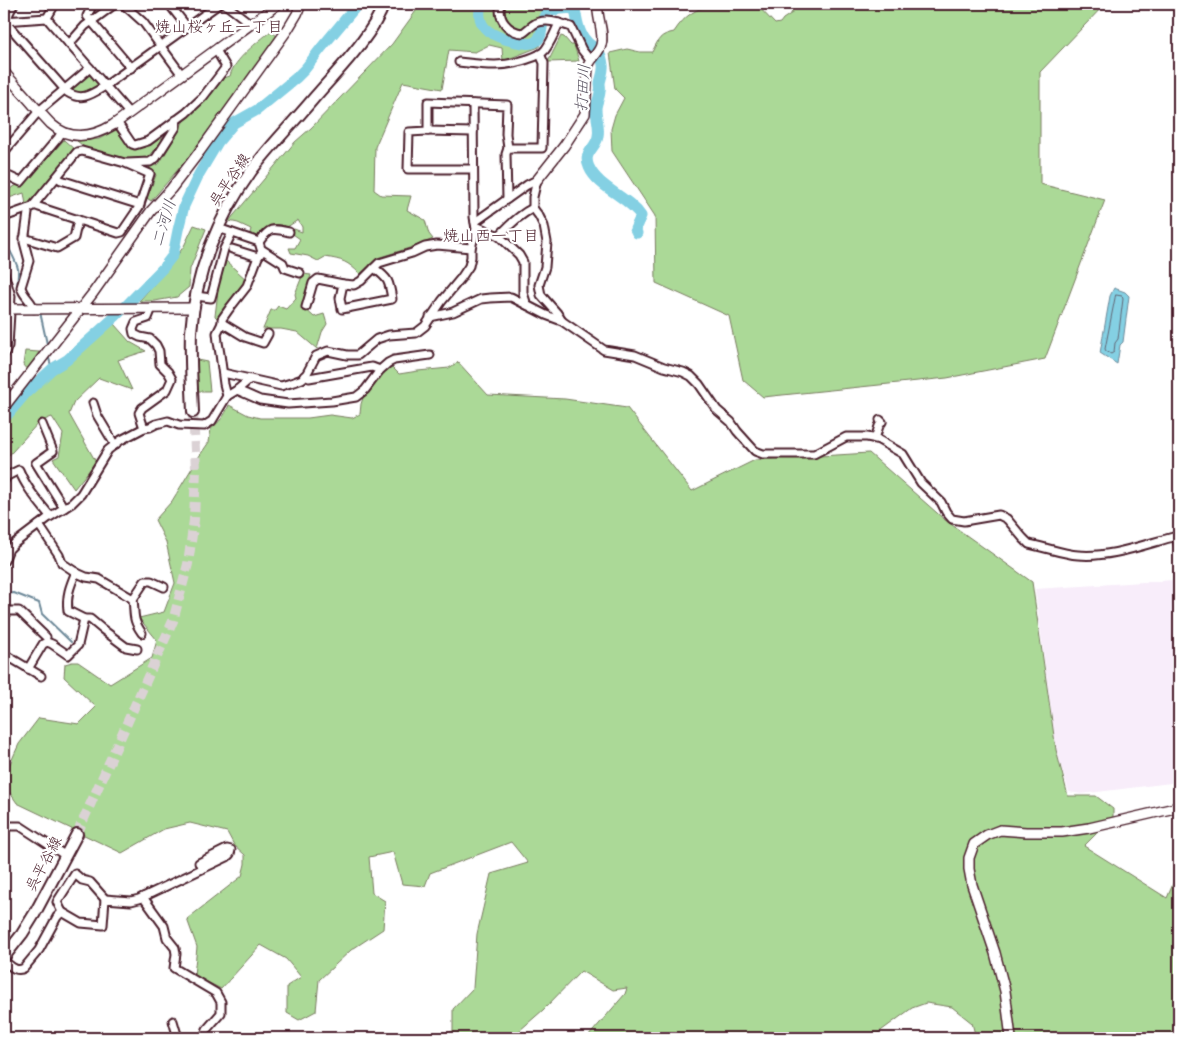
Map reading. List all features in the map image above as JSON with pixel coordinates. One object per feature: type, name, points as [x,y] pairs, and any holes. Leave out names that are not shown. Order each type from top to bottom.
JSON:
[{"type":"main road","name":"呉平谷線","points":[[193,412],[191,332],[194,308],[208,252],[218,228],[234,197],[253,169],[355,50],[380,14],[384,4]]},
{"type":"main road","name":"呉平谷線","points":[[4,959],[22,934],[77,834]]},
{"type":"street","points":[[5,21],[14,4]]},
{"type":"street","points":[[47,18],[55,4]]},
{"type":"street","points":[[93,4],[87,16],[131,68]]},
{"type":"street","points":[[68,44],[85,26],[115,4]]},
{"type":"street","points":[[123,4],[143,22],[182,75]]},
{"type":"street","points":[[169,4],[187,28]]},
{"type":"street","points":[[5,21],[64,89],[72,95],[84,97],[90,96],[105,86],[219,4]]},
{"type":"street","points":[[225,4],[251,24]]},
{"type":"street","points":[[4,72],[39,111],[62,132],[88,136],[102,132],[117,122],[278,4]]},
{"type":"street","points":[[4,407],[94,293],[151,211],[171,189],[210,137],[288,29],[301,4]]},
{"type":"street","points":[[500,4],[500,16],[504,24],[516,32],[524,33],[534,24],[543,21],[559,23],[570,27],[582,50],[595,54]]},
{"type":"street","points":[[476,224],[537,180],[564,146],[585,114],[588,66],[602,39],[598,4]]},
{"type":"street","points":[[5,21],[47,18]]},
{"type":"street","points":[[47,18],[129,113]]},
{"type":"street","points":[[459,62],[498,66],[516,64],[545,50],[559,23]]},
{"type":"street","points":[[117,122],[132,144],[135,145],[148,141],[203,97],[226,67],[216,50]]},
{"type":"street","points":[[508,148],[542,148],[544,63],[540,54]]},
{"type":"street","points":[[4,152],[39,111],[90,68]]},
{"type":"street","points":[[428,131],[428,102],[507,105],[507,200]]},
{"type":"street","points":[[223,373],[282,386],[304,376],[316,356],[328,351],[358,355],[377,339],[389,335],[416,333],[425,326],[467,270],[471,257],[471,248],[476,229],[474,217],[473,104]]},
{"type":"street","points":[[125,163],[150,162],[156,158],[176,127],[176,120]]},
{"type":"street","points":[[4,174],[20,182],[62,132]]},
{"type":"street","points":[[473,132],[409,132],[408,169],[473,169]]},
{"type":"street","points":[[4,217],[32,207],[77,152],[82,151],[125,163],[150,174],[140,205],[122,232],[118,233],[34,205]]},
{"type":"street","points":[[57,177],[61,180],[140,205]]},
{"type":"street","points":[[537,180],[533,197],[533,208],[540,216],[548,242],[540,295],[562,321]]},
{"type":"street","points":[[499,236],[513,221],[533,208]]},
{"type":"street","points":[[27,209],[24,246],[29,261],[21,287],[22,291],[37,309]]},
{"type":"street","points":[[24,238],[57,248],[74,238],[78,220]]},
{"type":"street","points":[[476,224],[499,236],[519,255],[523,262],[523,293],[527,305]]},
{"type":"street","points":[[218,228],[259,242]]},
{"type":"street","points":[[259,242],[267,232],[272,230],[289,232]]},
{"type":"street","points":[[196,296],[211,298],[224,249],[232,234]]},
{"type":"street","points":[[227,396],[217,334],[222,319],[247,286],[260,254],[259,242]]},
{"type":"street","points":[[306,307],[313,283],[318,279],[354,285],[361,281],[379,263],[425,247],[437,245],[471,248]]},
{"type":"street","points":[[232,249],[260,254],[282,263],[285,268],[300,273]]},
{"type":"street","points":[[343,284],[340,298],[342,309],[392,299],[389,282],[383,274],[374,268]]},
{"type":"street","points":[[4,273],[11,296],[7,309],[8,346],[4,355]]},
{"type":"street","points":[[430,317],[453,312],[472,303],[490,298],[511,297],[562,321],[604,350],[635,355],[664,368],[683,372],[691,376],[717,410],[731,422],[755,451],[762,454],[814,454],[846,437],[867,436],[903,454],[921,483],[941,502],[952,519],[964,521],[999,515],[1007,519],[1029,544],[1076,556],[1094,556],[1178,540]]},
{"type":"street","points":[[144,428],[139,413],[142,408],[167,390],[172,380],[168,372],[160,364],[159,351],[156,345],[150,339],[134,334],[133,329],[136,322],[148,318],[152,308]]},
{"type":"street","points":[[7,309],[194,308]]},
{"type":"street","points":[[222,323],[245,337],[263,344],[268,334]]},
{"type":"street","points":[[237,390],[260,400],[288,404],[356,398],[388,363],[394,360],[430,356]]},
{"type":"street","points":[[304,376],[309,378],[372,367],[380,370]]},
{"type":"street","points":[[4,561],[9,549],[50,516],[72,503],[81,494],[106,454],[121,440],[144,428],[168,421],[179,425],[204,426],[212,421],[227,396],[250,379]]},
{"type":"street","points":[[93,403],[100,421],[115,445]]},
{"type":"street","points":[[875,439],[882,422],[880,420]]},
{"type":"street","points":[[42,424],[52,451],[36,463],[64,508]]},
{"type":"street","points":[[4,481],[7,476],[20,470],[23,479],[36,500],[50,516]]},
{"type":"street","points":[[39,525],[59,555],[62,563],[86,577],[100,580],[132,599]]},
{"type":"street","points":[[76,572],[69,589],[68,611],[84,619],[90,619],[126,647],[137,649]]},
{"type":"street","points":[[142,633],[136,625],[132,599],[145,580],[164,587]]},
{"type":"street","points":[[4,611],[19,611],[46,637]]},
{"type":"street","points":[[28,669],[43,644],[47,642],[68,655],[78,644],[84,619]]},
{"type":"street","points":[[4,654],[41,676]]},
{"type":"street","points":[[1011,1038],[1005,991],[995,953],[972,885],[968,858],[974,844],[987,835],[1000,830],[1026,832],[1080,830],[1179,807]]},
{"type":"street","points":[[4,826],[20,826],[66,856]]},
{"type":"street","points":[[57,902],[75,874],[82,880],[90,882],[105,899],[130,901],[143,897],[227,857],[231,850],[227,848],[199,863]]},
{"type":"street","points":[[45,893],[57,902],[62,912],[80,923],[103,925],[105,899]]},
{"type":"street","points":[[143,897],[164,926],[167,938],[175,948],[174,968],[216,993],[221,1002],[221,1013],[206,1029],[204,1038]]},
{"type":"street","points":[[4,959],[16,970],[24,968],[39,950],[62,912]]},
{"type":"street","points":[[173,1021],[178,1038]]},
{"type":"shaded area","points":[[1174,580],[1179,627],[1179,782],[1081,794],[1069,792],[1056,750],[1035,589]]},
{"type":"green space","points":[[421,4],[544,4],[546,9],[539,47],[503,61],[502,48],[489,45],[475,52],[449,50],[442,89],[403,82],[375,147],[374,190],[381,195],[411,196],[407,210],[425,220],[429,234],[433,239],[377,258],[360,274],[352,266],[341,260],[325,257],[318,261],[308,256],[291,253],[289,248],[295,248],[300,239],[290,232],[294,229],[302,232],[302,227],[298,220],[284,229],[276,227],[257,241],[249,237],[251,229],[229,221],[295,142],[311,128],[392,44]]},
{"type":"green space","points":[[716,4],[756,4],[775,24],[780,23],[792,13],[790,4],[840,4],[848,8],[851,4],[1105,4],[1040,72],[1040,184],[1105,200],[1045,359],[947,378],[763,397],[743,380],[729,316],[656,283],[655,216],[612,151],[611,129],[615,115],[624,98],[615,89],[610,53],[627,49],[652,52],[660,38],[674,32],[682,21],[692,13]]},
{"type":"green space","points":[[271,31],[278,37],[187,159],[151,201],[147,198],[156,175],[149,167],[159,164],[184,120],[211,95],[224,78],[230,76],[241,57]]},
{"type":"green space","points":[[561,36],[571,45],[574,45],[579,61],[548,62]]},
{"type":"green space","points":[[90,71],[102,86],[84,95],[67,90]]},
{"type":"green space","points":[[116,130],[129,146],[134,149],[165,137],[149,157],[123,159],[87,149],[77,141],[99,139]]},
{"type":"green space","points":[[64,140],[75,150],[30,204],[26,205],[24,193],[9,198],[5,191],[26,181]]},
{"type":"green space","points":[[194,225],[206,229],[190,269],[189,287],[177,297],[155,301],[139,301],[169,267],[184,246]]},
{"type":"green space","points":[[226,261],[248,281],[224,314],[218,319],[215,316],[219,283]]},
{"type":"green space","points":[[303,274],[311,275],[302,306],[314,317],[324,314],[327,324],[322,332],[317,349],[297,332],[281,329],[263,329],[271,310],[275,310],[278,306],[286,309],[296,298],[295,294]]},
{"type":"green space","points":[[114,324],[130,342],[146,351],[118,360],[132,390],[99,378],[74,402],[69,414],[96,462],[74,489],[53,459],[59,456],[63,434],[52,417],[39,422],[4,461],[4,426],[29,392]]},
{"type":"green space","points":[[25,351],[39,352],[27,370],[23,365]]},
{"type":"green space","points":[[197,360],[207,362],[210,391],[198,391]]},
{"type":"green space","points":[[458,362],[488,395],[565,399],[627,408],[692,491],[755,460],[869,453],[945,520],[1032,582],[1056,750],[1068,796],[1096,796],[1113,809],[1113,817],[1084,846],[1167,898],[1179,870],[1179,1038],[1045,1038],[1024,1036],[1017,1038],[976,1038],[972,1023],[952,1007],[926,1003],[912,1008],[874,1036],[874,1038],[587,1038],[625,994],[627,988],[613,990],[581,971],[543,1010],[511,1038],[439,1038],[453,1031],[453,1009],[473,988],[477,934],[491,874],[528,863],[511,842],[430,873],[425,886],[402,884],[393,852],[369,857],[372,893],[385,901],[383,929],[351,950],[319,980],[316,1011],[299,1020],[287,1013],[287,986],[301,977],[286,959],[261,945],[221,989],[194,975],[197,947],[187,919],[242,876],[245,864],[245,855],[234,845],[227,832],[190,823],[164,829],[122,853],[17,803],[4,784],[9,766],[19,744],[39,718],[79,724],[96,707],[64,677],[65,664],[78,662],[110,684],[152,658],[157,640],[139,618],[164,612],[175,583],[166,542],[155,520],[172,501],[209,442],[211,429],[222,418],[229,405],[248,415],[260,418],[308,418],[330,415],[352,418],[360,414],[364,395],[381,373],[392,367],[399,374],[449,368]]},
{"type":"water","points":[[1114,288],[1125,292],[1129,296],[1123,342],[1120,345],[1117,364],[1100,353],[1110,296]]},
{"type":"waterway","name":"二河川","points":[[4,419],[26,393],[52,369],[67,360],[116,316],[163,268],[173,255],[184,206],[199,174],[218,142],[234,123],[257,110],[296,78],[358,4]]},
{"type":"waterway","name":"打田川","points":[[481,4],[481,20],[483,26],[488,31],[501,38],[526,44],[538,40],[544,16],[549,10],[575,9],[580,32],[587,42],[600,54],[603,67],[596,109],[599,129],[598,136],[587,158],[587,162],[599,181],[629,203],[641,216],[635,229],[637,233]]},
{"type":"waterway","points":[[4,239],[17,266],[17,286],[22,296]]},
{"type":"waterway","points":[[40,312],[47,344]]},
{"type":"waterway","points":[[48,355],[52,369]]},
{"type":"waterway","points":[[4,594],[14,593],[39,603],[42,614],[71,642]]},
{"type":"tunnel","points":[[77,834],[173,621],[188,564],[194,520],[196,469],[193,412]]},
{"type":"district","name":"焼山桜ヶ丘一丁目","points":[[219,27]]},
{"type":"district","name":"焼山西一丁目","points":[[491,236]]}]
